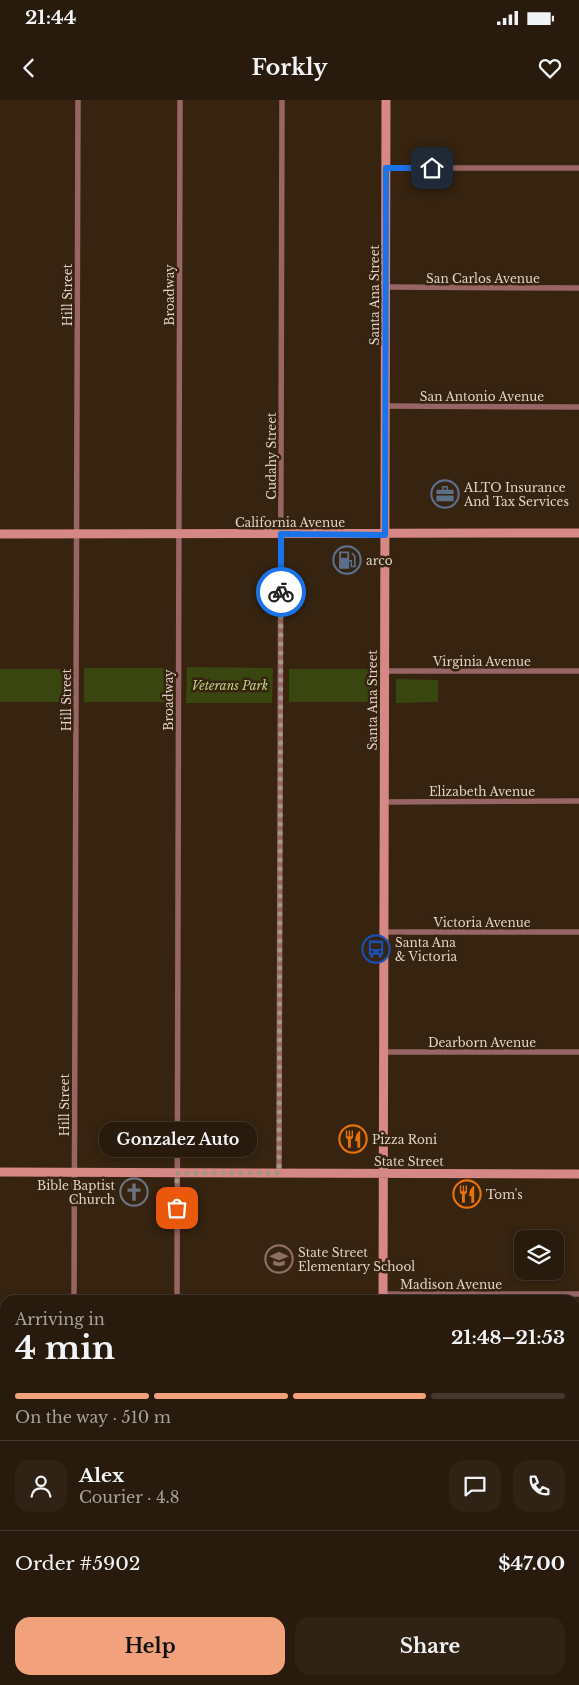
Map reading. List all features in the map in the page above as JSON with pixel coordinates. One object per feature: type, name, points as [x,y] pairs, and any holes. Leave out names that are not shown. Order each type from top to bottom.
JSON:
[{"type":"street","name":"Hill Street","points":[[74,1295],[78,100]]},
{"type":"street","name":"Broadway","points":[[176,1295],[180,100]]},
{"type":"street","name":"Cudahy Street","points":[[279,1173],[282,100]]},
{"type":"street","name":"Santa Ana Street","points":[[383,1295],[386,100]]},
{"type":"street","points":[[386,168],[579,168]]},
{"type":"street","name":"San Carlos Avenue","points":[[386,287],[579,288]]},
{"type":"street","name":"San Antonio Avenue","points":[[386,406],[579,407]]},
{"type":"street","name":"California Avenue","points":[[0,534],[385,535],[579,533]]},
{"type":"street","name":"Virginia Avenue","points":[[385,671],[579,671]]},
{"type":"street","name":"Elizabeth Avenue","points":[[384,802],[579,802]]},
{"type":"street","name":"Victoria Avenue","points":[[384,932],[579,932]]},
{"type":"street","name":"Dearborn Avenue","points":[[384,1052],[579,1052]]},
{"type":"street","name":"State Street","points":[[0,1172],[579,1174]]},
{"type":"street","name":"Madison Avenue","points":[[514,1295],[579,1294]]},
{"type":"green space","name":"Veterans Park","points":[[187,667],[273,668],[272,703],[186,703]]},
{"type":"green space","name":"Veterans Park","points":[[84,668],[170,668],[170,702],[84,702]]},
{"type":"green space","points":[[0,669],[68,669],[68,702],[0,702]]},
{"type":"green space","name":"Veterans Park","points":[[289,669],[373,669],[373,702],[289,702]]},
{"type":"green space","points":[[396,679],[438,680],[438,702],[396,703]]},
{"type":"building","name":"Tom's","points":[[457,1187],[474,1187],[474,1191],[477,1191],[474,1204],[457,1204]]},
{"type":"way so far","points":[[177,1208],[177,1173],[279,1173],[281,592]]},
{"type":"place","name":"ALTO Insurance And Tax Services","points":[[445,494]]},
{"type":"place","name":"arco","points":[[347,560]]},
{"type":"place","name":"Santa Ana & Victoria","points":[[376,949]]},
{"type":"place","name":"Pizza Roni","points":[[353,1139]]},
{"type":"place","name":"Bible Baptist Church","points":[[134,1192]]},
{"type":"place","name":"Tom's","points":[[467,1194]]},
{"type":"place","name":"Gonzalez Auto","points":[[177,1208]]},
{"type":"place","name":"State Street Elementary School","points":[[279,1259]]},
{"type":"route","points":[[281,592],[281,534],[385,535],[386,168],[432,168]]}]
